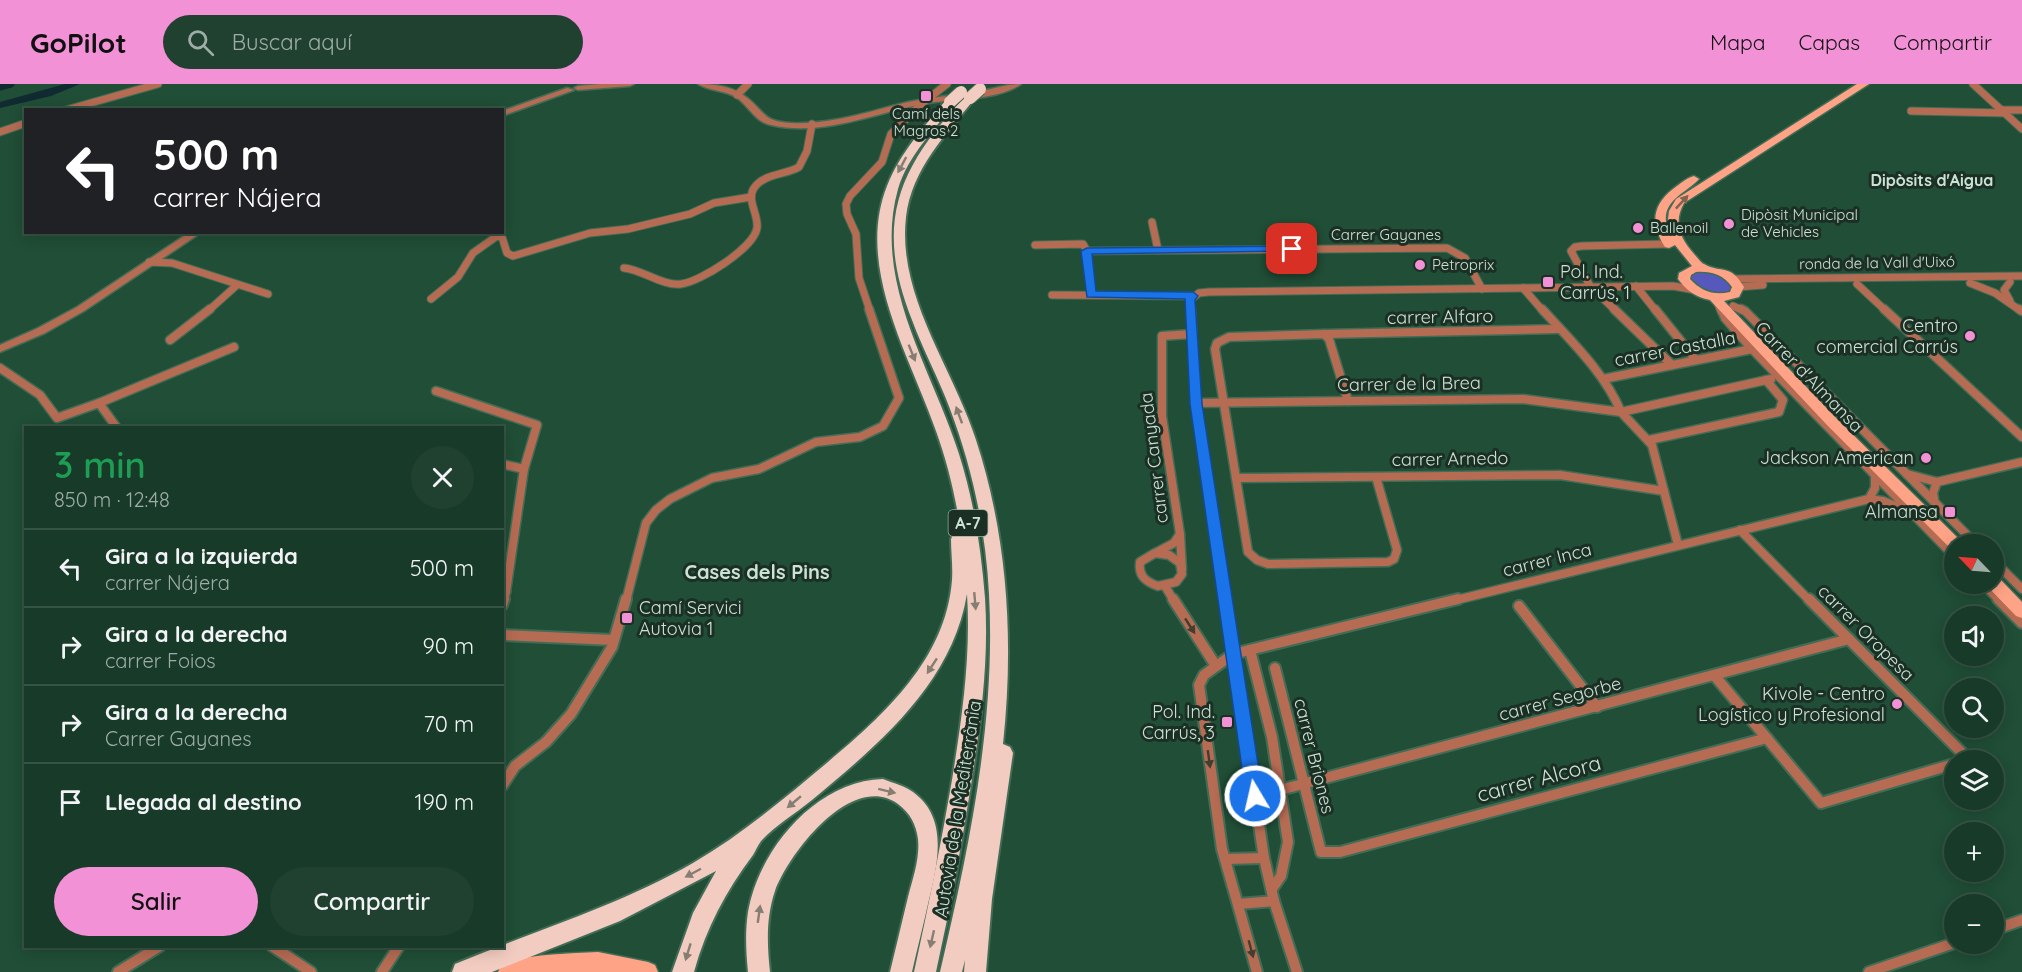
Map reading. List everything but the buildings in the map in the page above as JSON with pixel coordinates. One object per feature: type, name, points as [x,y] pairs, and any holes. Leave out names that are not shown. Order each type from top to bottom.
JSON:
[{"type":"highway","name":"Autovia de la Mediterrània","points":[[951,972],[993,750],[999,680],[997,577],[981,486],[966,433],[909,294],[899,236],[905,195],[917,168],[940,130],[969,92]]},
{"type":"highway","name":"Autovia de la Mediterrània","points":[[925,972],[942,898],[956,819],[975,676],[976,614],[968,521],[944,432],[902,329],[890,290],[883,244],[884,216],[897,175],[920,136],[969,92]]},
{"type":"highway","points":[[975,972],[981,898],[1000,782],[1008,707],[1010,640],[1008,587],[1002,552],[981,486]]},
{"type":"highway","points":[[463,972],[603,916],[698,871],[760,830],[895,714],[919,685],[943,648],[953,623],[959,599],[961,552],[957,526],[960,487]]},
{"type":"highway","points":[[759,972],[756,946],[761,902],[769,879],[781,857],[829,804],[846,793],[867,788],[883,789],[900,794],[915,805],[924,820],[928,838],[926,861],[901,972]]},
{"type":"highway","points":[[683,972],[696,928],[707,906],[728,871],[760,830]]},
{"type":"main road","points":[[1846,84],[1666,198],[1660,210],[1660,218],[1668,244],[1693,277],[1723,300],[1955,534]]},
{"type":"main road","points":[[1693,277],[1674,236],[1671,219],[1680,201],[1864,84]]},
{"type":"main road","points":[[1693,277],[1716,270],[1736,283],[1736,294],[1723,300]]},
{"type":"main road","name":"Carrer d'Almansa","points":[[1723,300],[1832,422],[1945,534]]},
{"type":"main road","points":[[2004,587],[2022,601]]},
{"type":"main road","points":[[2004,592],[2022,612]]},
{"type":"main road","points":[[508,972],[541,966],[598,962],[648,972]]},
{"type":"street","points":[[73,108],[158,84]]},
{"type":"street","points":[[549,99],[561,86],[630,84]]},
{"type":"street","points":[[702,84],[737,95],[766,121],[792,125],[855,118],[926,101],[988,93],[1017,84]]},
{"type":"street","points":[[737,95],[747,84]]},
{"type":"street","points":[[504,783],[515,766],[546,742],[571,714],[612,647],[646,523],[656,510],[689,489],[712,478],[759,469],[816,442],[860,437],[883,426],[899,398],[859,278],[856,234],[847,214],[846,204],[850,196],[882,162],[891,134],[947,84]]},
{"type":"street","points":[[1973,84],[2022,129]]},
{"type":"street","points":[[504,113],[579,87]]},
{"type":"street","points":[[1911,111],[2004,112],[2022,110]]},
{"type":"street","points":[[0,132],[24,124]]},
{"type":"street","points":[[624,268],[635,268],[672,283],[683,284],[737,256],[757,232],[758,220],[751,197],[752,191],[764,179],[799,167],[807,151],[812,124]]},
{"type":"street","points":[[431,299],[458,277],[473,253],[497,236],[502,237],[507,254],[513,256],[590,233],[628,229],[690,214],[714,203],[751,197]]},
{"type":"street","points":[[1152,222],[1158,250]]},
{"type":"street","points":[[0,348],[33,334],[86,305],[195,234]]},
{"type":"street","name":"Carrer Gayanes","points":[[1035,245],[1083,244],[1087,251],[1454,249],[1466,257],[1482,289]]},
{"type":"street","points":[[1668,244],[1575,247],[1571,251],[1590,286],[1671,365]]},
{"type":"street","points":[[1087,251],[1090,294]]},
{"type":"street","points":[[149,262],[172,263],[268,294]]},
{"type":"street","name":"ronda de la Vall d'Uixó","points":[[1736,283],[2022,276]]},
{"type":"street","points":[[1673,286],[1693,277]]},
{"type":"street","points":[[1052,295],[1193,296],[1209,292],[1673,286],[1693,277]]},
{"type":"street","points":[[2010,282],[2004,290],[2012,303]]},
{"type":"street","name":"ronda de la Vall d'Uixó","points":[[1736,283],[1756,285],[2022,282]]},
{"type":"street","points":[[1970,283],[2012,303],[2022,311]]},
{"type":"street","points":[[1857,284],[2022,437]]},
{"type":"street","points":[[170,340],[227,296],[237,285]]},
{"type":"street","points":[[1636,286],[1696,360]]},
{"type":"street","points":[[1522,288],[1603,379],[1620,405],[1621,412],[1649,440],[1678,545]]},
{"type":"street","points":[[1193,296],[1190,300],[1196,404],[1264,858],[1297,972]]},
{"type":"street","name":"Carrer d'Almansa","points":[[1944,546],[1752,349],[1716,305],[1723,300],[1745,311],[1966,534]]},
{"type":"street","name":"carrer Alfaro","points":[[1225,403],[1215,349],[1221,340],[1229,337],[1557,329]]},
{"type":"street","name":"carrer Canyada","points":[[1182,569],[1180,534],[1162,416],[1162,336],[1191,334]]},
{"type":"street","points":[[1324,334],[1329,339],[1348,401]]},
{"type":"street","points":[[0,368],[26,384],[54,411],[57,418],[234,347]]},
{"type":"street","name":"carrer Castalla","points":[[1603,379],[1752,349]]},
{"type":"street","points":[[1621,412],[1780,377]]},
{"type":"street","name":"Carrer d'Almansa","points":[[1649,440],[1779,412],[1783,400],[1766,380]]},
{"type":"street","points":[[436,391],[537,425],[524,469],[504,591]]},
{"type":"street","name":"Carrer de la Brea","points":[[1196,404],[1523,399],[1605,408],[1621,412]]},
{"type":"street","points":[[99,403],[116,426]]},
{"type":"street","points":[[1225,403],[1248,552],[1257,560],[1268,564],[1388,562],[1394,559],[1397,550],[1376,477]]},
{"type":"street","points":[[1903,472],[1937,483],[2022,462]]},
{"type":"street","points":[[504,464],[524,469]]},
{"type":"street","points":[[1869,499],[1875,493],[1875,474]]},
{"type":"street","name":"carrer Arnedo","points":[[1236,478],[1560,475],[1664,491]]},
{"type":"street","points":[[1935,504],[1933,493],[1937,483]]},
{"type":"street","points":[[1869,499],[1883,501],[1912,513]]},
{"type":"street","name":"carrer Inca","points":[[1233,654],[1869,499]]},
{"type":"street","name":"carrer Oropesa","points":[[1740,530],[1958,750]]},
{"type":"street","name":"carrer Canyada","points":[[1155,553],[1174,543],[1180,534]]},
{"type":"street","points":[[1155,553],[1176,558],[1182,569],[1180,579],[1165,586],[1146,581],[1139,572],[1144,558],[1155,553]]},
{"type":"street","points":[[2004,582],[2022,589]]},
{"type":"street","points":[[1165,586],[1216,666]]},
{"type":"street","points":[[2002,594],[2022,623]]},
{"type":"street","points":[[1519,606],[1597,706]]},
{"type":"street","points":[[504,635],[613,640]]},
{"type":"street","name":"carrer Segorbe","points":[[1280,789],[1304,785],[1849,639]]},
{"type":"street","points":[[1250,650],[1272,737],[1288,842],[1281,876],[1273,895]]},
{"type":"street","points":[[1233,654],[1204,675],[1199,685],[1222,849],[1257,972]]},
{"type":"street","name":"carrer Briones","points":[[1275,668],[1321,852]]},
{"type":"street","points":[[1714,675],[1821,803],[1944,767]]},
{"type":"street","name":"carrer Alcora","points":[[1321,852],[1340,852],[1767,738]]},
{"type":"street","points":[[1226,859],[1264,858]]},
{"type":"street","points":[[1238,904],[1273,895]]},
{"type":"street","points":[[2004,926],[2022,920]]},
{"type":"street","points":[[1869,972],[1944,946]]},
{"type":"street","points":[[118,972],[157,948]]},
{"type":"street","points":[[275,948],[311,972]]},
{"type":"street","points":[[382,972],[398,948]]},
{"type":"shaded area","points":[[1695,272],[1718,275],[1730,283],[1730,290],[1715,294],[1691,284],[1689,277]]},
{"type":"waterway","points":[[0,87],[11,84]]},
{"type":"waterway","points":[[0,105],[47,94],[75,84]]},
{"type":"place","name":"Camí dels Magros 2","points":[[926,96]]},
{"type":"place","name":"Dipòsit Municipal de Vehicles","points":[[1729,224]]},
{"type":"place","name":"Ballenoil","points":[[1638,228]]},
{"type":"place","name":"Petroprix","points":[[1420,265]]},
{"type":"place","name":"Pol. Ind. Carrús, 1","points":[[1548,282]]},
{"type":"place","name":"Centro comercial Carrús","points":[[1970,336]]},
{"type":"place","name":"Jackson American","points":[[1926,458]]},
{"type":"place","name":"Almansa","points":[[1950,512]]},
{"type":"place","name":"Camí Servici Autovia 1","points":[[627,618]]},
{"type":"place","name":"Kivole - Centro Logístico y Profesional","points":[[1897,704]]},
{"type":"place","name":"Pol. Ind. Carrús, 3","points":[[1227,722]]},
{"type":"district","name":"Dipòsits d'Aigua","points":[[1932,180]]},
{"type":"district","name":"Cases dels Pins","points":[[757,572]]},
{"type":"route","points":[[1255,796],[1196,404],[1190,300],[1193,296],[1090,294],[1087,251],[1292,249]]}]
